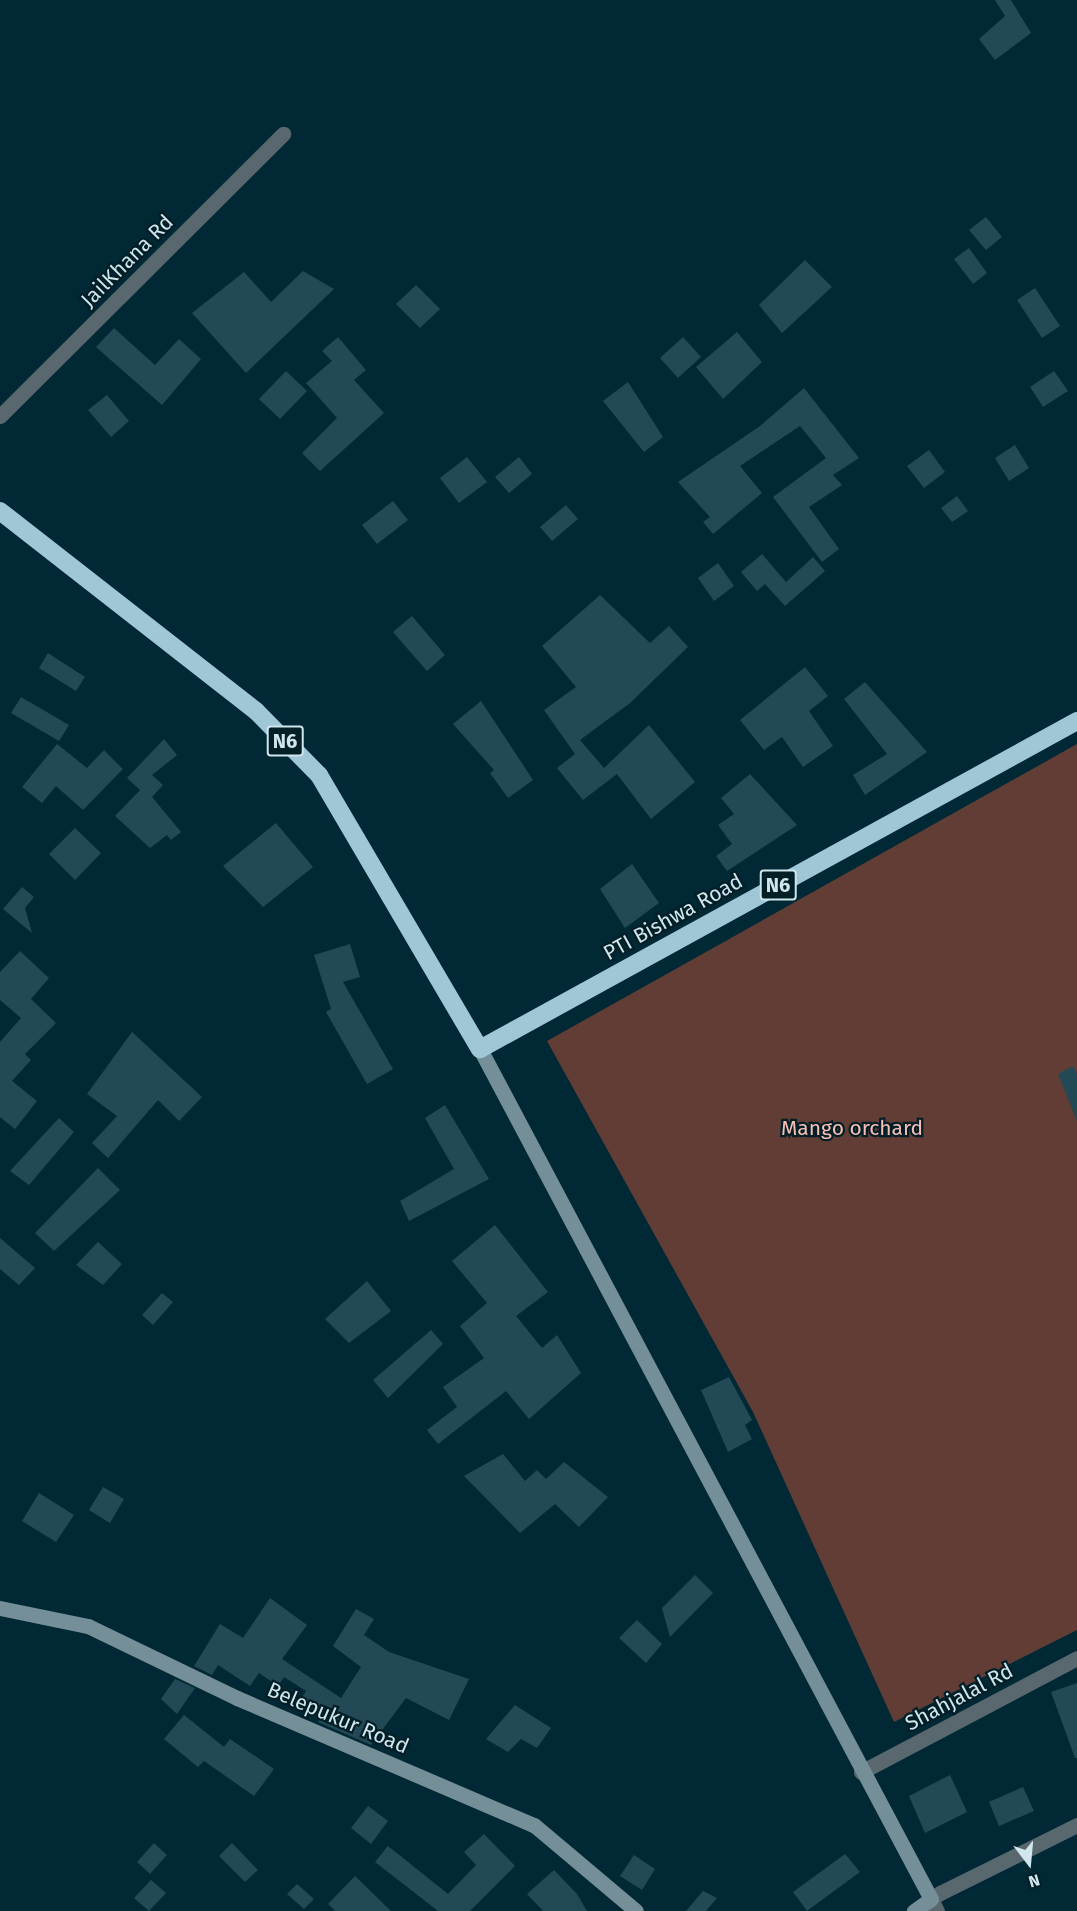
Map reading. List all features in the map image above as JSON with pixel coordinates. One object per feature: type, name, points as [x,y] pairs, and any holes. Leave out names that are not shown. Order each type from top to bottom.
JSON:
[{"type":"highway","name":"N6","points":[[0,511],[256,711],[319,775],[480,1049]]},
{"type":"highway","name":"PTI Bishwa Road","points":[[480,1049],[1077,721]]},
{"type":"main road","points":[[480,1049],[861,1772],[934,1905],[914,1911]]},
{"type":"main road","name":"Belepukur Road","points":[[0,1608],[88,1626],[237,1698],[534,1825],[636,1911]]},
{"type":"street","name":"JailKhana Rd","points":[[0,416],[283,134]]},
{"type":"street","name":"Shahjalal Rd","points":[[861,1772],[1077,1658]]},
{"type":"street","points":[[934,1905],[1077,1825]]},
{"type":"green space","name":"Mango orchard","points":[[1077,744],[1077,1630],[894,1722],[753,1412],[547,1041]]},
{"type":"building","points":[[995,0],[1011,0],[1031,33],[995,60],[979,39],[1005,16]]},
{"type":"building","points":[[986,217],[1002,237],[986,250],[969,230]]},
{"type":"building","points":[[969,248],[987,273],[973,284],[954,259]]},
{"type":"building","points":[[805,260],[832,287],[782,333],[759,305]]},
{"type":"building","points":[[303,271],[334,289],[246,373],[192,313],[244,272],[271,302]]},
{"type":"building","points":[[416,285],[440,309],[420,328],[396,304]]},
{"type":"building","points":[[1035,288],[1060,326],[1042,338],[1017,300]]},
{"type":"building","points":[[114,328],[155,365],[179,339],[201,359],[162,405],[96,347]]},
{"type":"building","points":[[737,332],[762,362],[723,399],[696,367]]},
{"type":"building","points":[[338,337],[366,370],[354,380],[384,413],[320,471],[302,453],[337,418],[306,383],[332,361],[322,351]]},
{"type":"building","points":[[683,337],[701,357],[678,378],[660,358]]},
{"type":"building","points":[[286,371],[307,391],[280,419],[259,399]]},
{"type":"building","points":[[1054,371],[1068,391],[1043,407],[1030,387]]},
{"type":"building","points":[[628,382],[663,437],[644,452],[603,401]]},
{"type":"building","points":[[804,388],[859,458],[833,475],[842,485],[809,507],[839,549],[822,562],[773,497],[826,458],[800,426],[740,466],[762,493],[713,534],[703,522],[710,517],[678,482],[760,426]]},
{"type":"building","points":[[107,395],[129,421],[111,437],[88,410]]},
{"type":"building","points":[[1015,445],[1029,468],[1009,481],[995,458]]},
{"type":"building","points":[[929,450],[945,472],[924,488],[907,466]]},
{"type":"building","points":[[467,457],[487,482],[459,503],[440,478]]},
{"type":"building","points":[[519,457],[532,474],[509,493],[495,477]]},
{"type":"building","points":[[957,496],[968,511],[952,522],[941,508]]},
{"type":"building","points":[[393,501],[408,520],[377,544],[362,525]]},
{"type":"building","points":[[566,505],[578,519],[552,541],[540,527]]},
{"type":"building","points":[[762,554],[786,582],[813,557],[825,571],[785,606],[765,584],[757,591],[741,572]]},
{"type":"building","points":[[718,563],[734,586],[714,601],[698,578]]},
{"type":"building","points":[[600,595],[650,643],[669,626],[688,647],[630,703],[580,740],[604,768],[649,725],[695,782],[651,819],[617,774],[583,800],[557,768],[575,754],[544,710],[576,687],[542,646]]},
{"type":"building","points":[[412,616],[445,655],[427,671],[393,632]]},
{"type":"building","points":[[48,653],[85,677],[76,691],[39,668]]},
{"type":"building","points":[[805,667],[828,696],[809,711],[833,746],[803,767],[782,737],[764,750],[740,720]]},
{"type":"building","points":[[865,682],[927,752],[865,795],[853,775],[887,754],[844,699]]},
{"type":"building","points":[[21,697],[69,725],[59,741],[11,713]]},
{"type":"building","points":[[481,701],[533,780],[508,798],[490,773],[494,770],[453,724]]},
{"type":"building","points":[[164,739],[177,755],[152,775],[163,785],[152,797],[181,832],[171,840],[167,835],[150,848],[115,816],[140,790],[127,778]]},
{"type":"building","points":[[57,744],[87,768],[104,750],[123,769],[83,810],[56,786],[42,803],[22,787]]},
{"type":"building","points":[[750,774],[797,825],[727,871],[716,856],[732,844],[718,825],[734,814],[721,798]]},
{"type":"building","points":[[276,823],[313,867],[263,907],[223,866]]},
{"type":"building","points":[[75,828],[101,853],[75,880],[49,854]]},
{"type":"building","points":[[632,864],[659,903],[625,928],[600,889]]},
{"type":"building","points":[[22,887],[34,897],[25,908],[32,933],[3,909]]},
{"type":"building","points":[[350,944],[360,977],[343,982],[393,1069],[367,1084],[326,1012],[331,1009],[314,955]]},
{"type":"building","points":[[20,951],[49,978],[31,999],[56,1023],[25,1054],[31,1060],[12,1081],[37,1101],[15,1129],[0,1117],[0,1042],[21,1018],[0,1000],[0,972]]},
{"type":"building","points":[[132,1032],[202,1097],[179,1121],[158,1100],[108,1158],[92,1143],[117,1116],[87,1094]]},
{"type":"building","points":[[1073,1066],[1077,1074],[1077,1121],[1058,1074]]},
{"type":"building","points":[[445,1105],[489,1179],[409,1221],[400,1201],[454,1169],[425,1118]]},
{"type":"building","points":[[59,1118],[74,1132],[29,1185],[10,1171]]},
{"type":"building","points":[[98,1168],[120,1190],[54,1251],[35,1233]]},
{"type":"building","points":[[495,1225],[548,1292],[516,1316],[542,1348],[557,1335],[581,1373],[529,1419],[506,1391],[438,1444],[427,1430],[457,1407],[443,1387],[484,1358],[460,1326],[487,1303],[452,1261]]},
{"type":"building","points":[[0,1238],[35,1268],[19,1285],[0,1269]]},
{"type":"building","points":[[98,1242],[122,1264],[103,1285],[76,1265]]},
{"type":"building","points":[[367,1281],[391,1311],[349,1343],[325,1319]]},
{"type":"building","points":[[162,1293],[173,1302],[153,1325],[142,1315]]},
{"type":"building","points":[[431,1330],[443,1344],[388,1398],[373,1380]]},
{"type":"building","points":[[729,1377],[752,1420],[745,1425],[752,1439],[728,1452],[701,1390]]},
{"type":"building","points":[[503,1454],[525,1481],[537,1470],[546,1479],[564,1462],[608,1497],[579,1527],[555,1504],[520,1533],[464,1476]]},
{"type":"building","points":[[103,1487],[124,1499],[110,1523],[89,1510]]},
{"type":"building","points":[[39,1493],[74,1515],[56,1542],[22,1521]]},
{"type":"building","points":[[695,1575],[713,1593],[670,1637],[662,1608]]},
{"type":"building","points":[[270,1598],[307,1625],[282,1659],[341,1698],[361,1667],[333,1646],[356,1609],[374,1619],[364,1635],[389,1652],[469,1679],[449,1720],[406,1698],[371,1745],[318,1722],[320,1718],[298,1704],[306,1691],[284,1677],[278,1686],[259,1673],[250,1686],[218,1665],[212,1675],[194,1666],[220,1624],[243,1638]]},
{"type":"building","points":[[637,1620],[662,1644],[646,1663],[619,1638]]},
{"type":"building","points":[[175,1679],[195,1688],[177,1714],[161,1699]]},
{"type":"building","points":[[1077,1683],[1077,1758],[1075,1758],[1051,1692]]},
{"type":"building","points":[[515,1705],[551,1728],[537,1748],[521,1739],[508,1752],[486,1739]]},
{"type":"building","points":[[184,1715],[224,1747],[230,1739],[274,1769],[254,1796],[204,1761],[198,1767],[164,1739]]},
{"type":"building","points":[[950,1775],[967,1812],[925,1833],[909,1796]]},
{"type":"building","points":[[1023,1787],[1034,1811],[999,1826],[989,1802]]},
{"type":"building","points":[[368,1806],[388,1821],[371,1844],[351,1828]]},
{"type":"building","points":[[484,1834],[515,1866],[470,1911],[438,1911],[375,1862],[388,1846],[448,1894],[476,1865],[464,1852]]},
{"type":"building","points":[[154,1843],[167,1855],[150,1874],[137,1862]]},
{"type":"building","points":[[232,1843],[258,1870],[245,1882],[219,1856]]},
{"type":"building","points":[[845,1854],[860,1872],[807,1911],[793,1892]]},
{"type":"building","points":[[634,1855],[655,1869],[642,1890],[620,1876]]},
{"type":"building","points":[[554,1870],[577,1894],[587,1911],[543,1911],[527,1894]]},
{"type":"building","points":[[355,1876],[391,1911],[335,1911],[328,1904]]},
{"type":"building","points":[[151,1880],[166,1893],[149,1911],[134,1898]]},
{"type":"building","points":[[297,1884],[314,1899],[304,1909],[287,1894]]},
{"type":"building","points":[[703,1891],[717,1898],[706,1911],[686,1911]]}]
